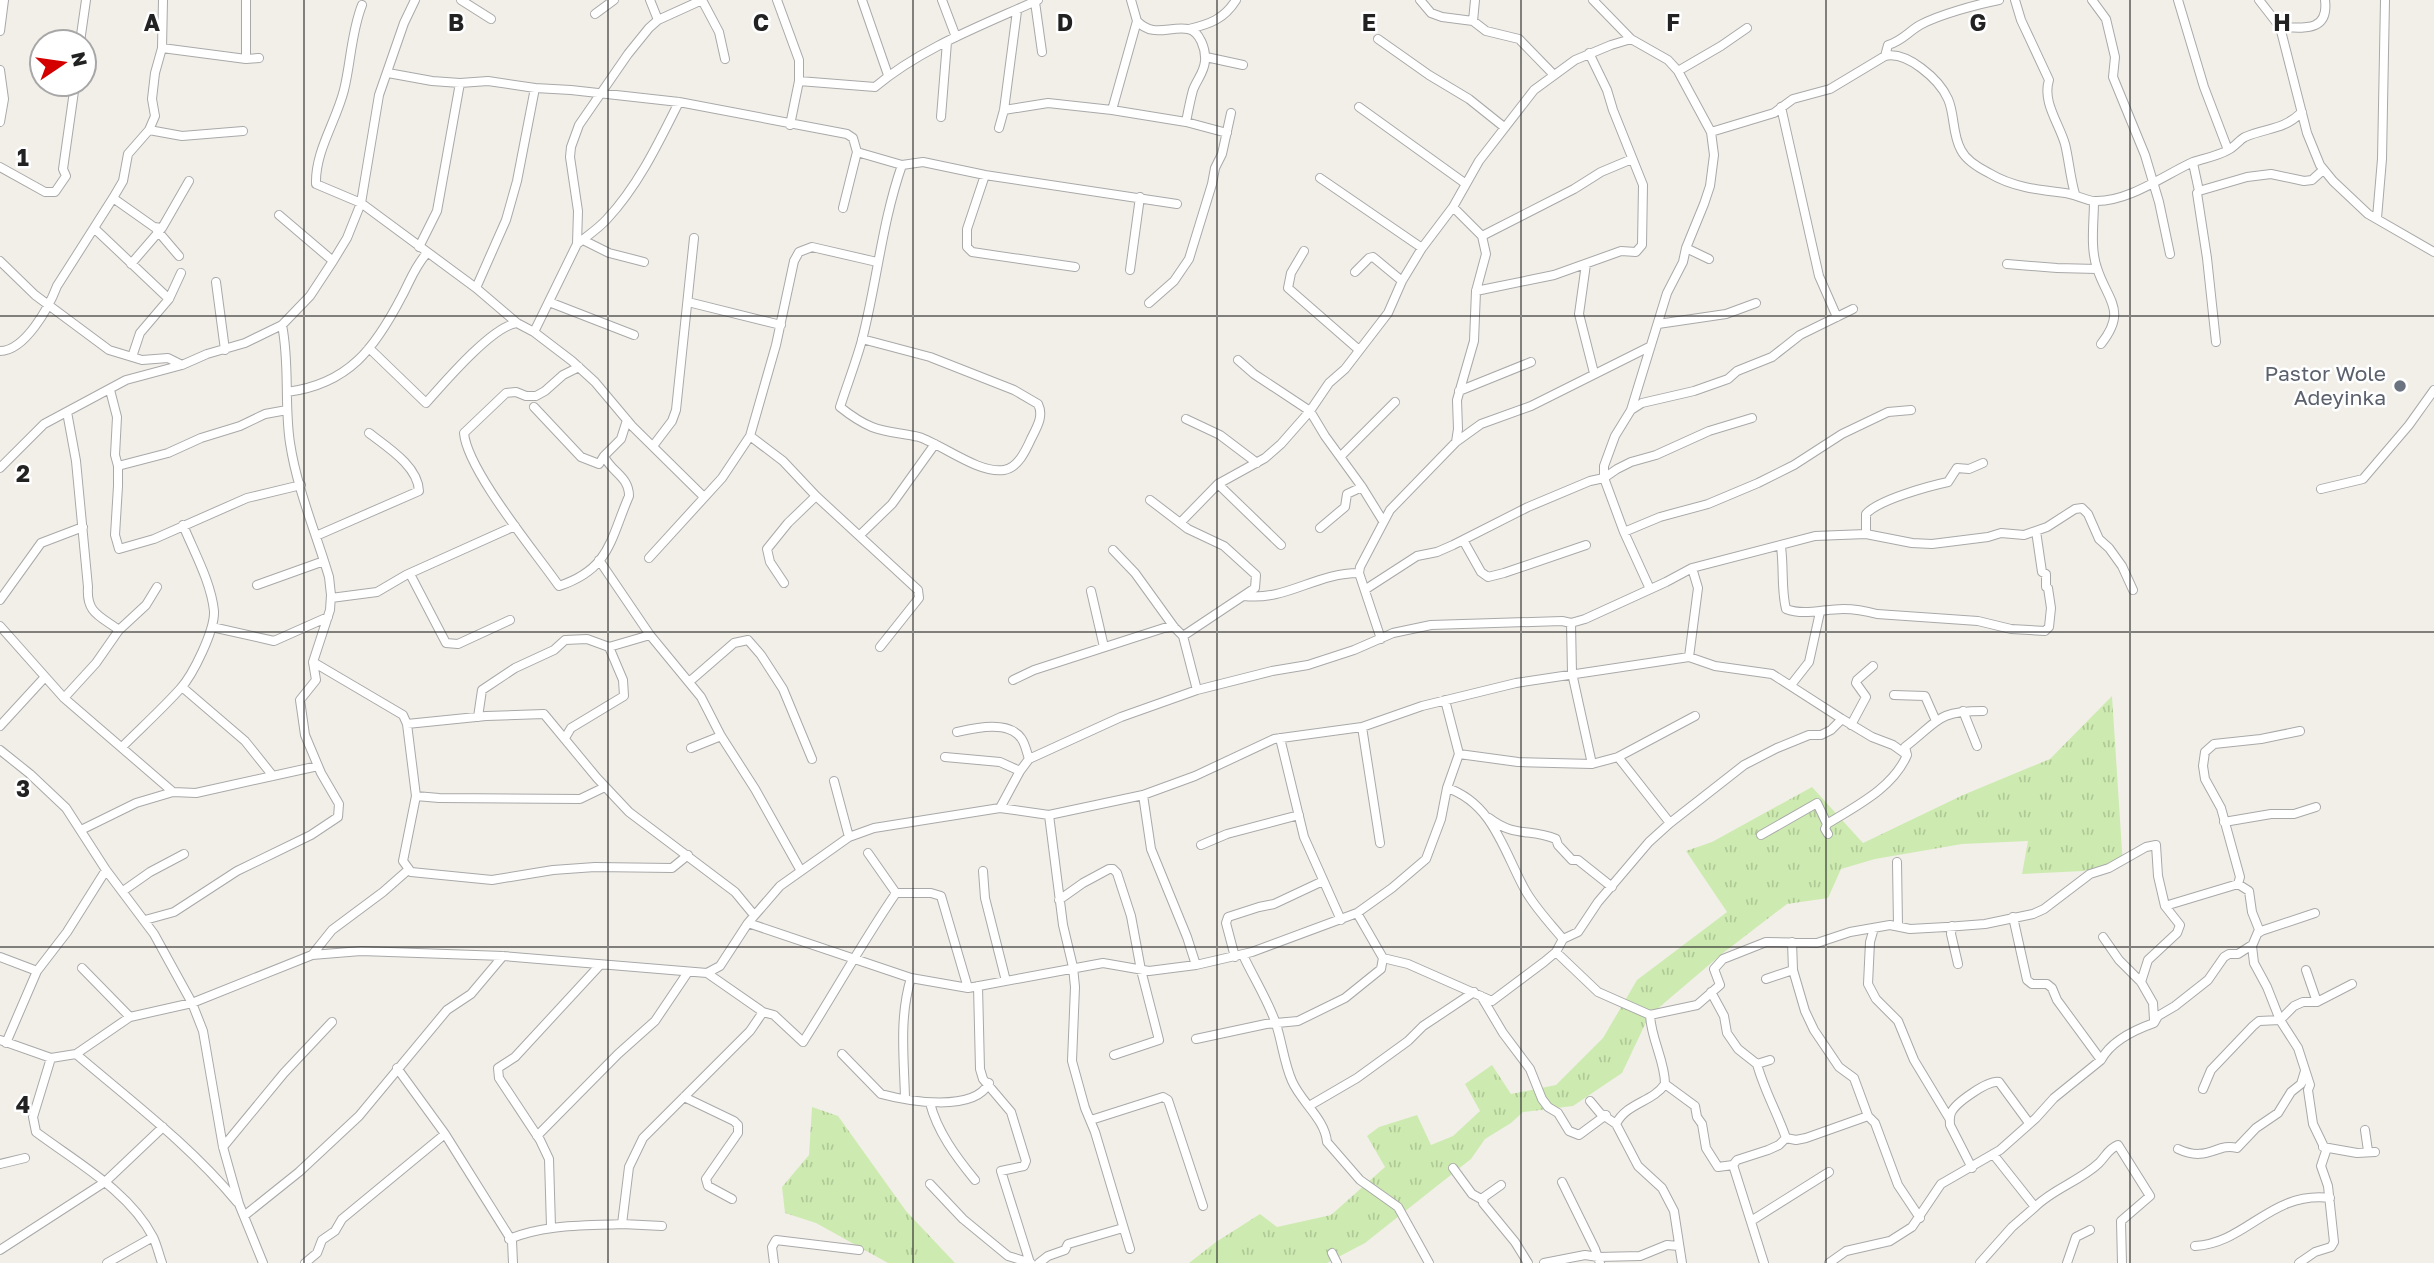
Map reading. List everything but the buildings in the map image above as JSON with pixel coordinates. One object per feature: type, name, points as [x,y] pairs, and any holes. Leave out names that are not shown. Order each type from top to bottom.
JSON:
[{"type":"street","points":[[0,32],[4,0]]},
{"type":"street","points":[[82,28],[86,0]]},
{"type":"street","points":[[0,351],[7,351],[20,343],[49,305],[57,286],[123,181],[128,154],[149,130],[155,116],[152,99],[162,48],[163,0]]},
{"type":"street","points":[[246,0],[247,59]]},
{"type":"street","points":[[0,468],[44,424],[127,380],[182,365],[282,326],[310,296],[347,238],[361,203],[369,168],[374,119],[404,23],[415,0]]},
{"type":"street","points":[[461,0],[491,19]]},
{"type":"street","points":[[595,14],[614,0]]},
{"type":"street","points":[[650,0],[658,20]]},
{"type":"street","points":[[580,242],[571,147],[579,125],[591,105],[628,54],[658,20],[702,0],[719,32],[725,59]]},
{"type":"street","points":[[777,0],[799,60],[799,81],[790,125]]},
{"type":"street","points":[[862,0],[888,75]]},
{"type":"street","points":[[942,0],[956,37]]},
{"type":"street","points":[[1112,110],[1137,22],[1131,0]]},
{"type":"street","points":[[1137,22],[1147,30],[1189,29],[1219,19],[1236,0]]},
{"type":"street","points":[[1420,0],[1431,13],[1442,18],[1473,21],[1486,31],[1520,39],[1554,75]]},
{"type":"street","points":[[1473,21],[1475,0]]},
{"type":"street","points":[[1593,0],[1631,39],[1668,61],[1678,71],[1711,132],[1714,155],[1710,187],[1683,262],[1667,293],[1631,410],[1615,436],[1604,466],[1604,478],[1624,532],[1650,589]]},
{"type":"street","points":[[1889,55],[1888,45],[1901,41],[1922,24],[1998,0]]},
{"type":"street","points":[[2015,0],[2021,20],[2049,80],[2047,89],[2053,117],[2064,143],[2075,194]]},
{"type":"street","points":[[2092,0],[2106,19],[2115,57],[2113,78],[2145,155],[2170,254]]},
{"type":"street","points":[[2178,0],[2204,87],[2228,150]]},
{"type":"street","points":[[2259,0],[2280,27],[2312,150],[2323,170],[2368,214],[2434,252]]},
{"type":"street","points":[[2280,27],[2307,28],[2322,21],[2326,11],[2325,0]]},
{"type":"street","points":[[2377,218],[2382,159],[2385,0]]},
{"type":"street","points":[[799,81],[874,87],[888,75],[956,37],[1036,1],[1042,52]]},
{"type":"street","points":[[362,5],[355,23],[343,94],[323,147],[316,184],[361,203],[476,288],[517,323],[534,332],[579,367],[627,420],[703,496]]},
{"type":"street","points":[[999,128],[1020,6]]},
{"type":"street","points":[[1678,71],[1746,28]]},
{"type":"street","points":[[1186,122],[1194,88],[1202,75],[1206,57],[1200,39],[1189,29]]},
{"type":"street","points":[[1378,39],[1469,99],[1504,127]]},
{"type":"street","points":[[1180,523],[1218,484],[1257,463],[1281,444],[1310,411],[1329,383],[1345,369],[1388,313],[1402,281],[1422,248],[1453,207],[1479,161],[1534,90],[1589,53],[1631,39]]},
{"type":"street","points":[[941,117],[947,42]]},
{"type":"street","points":[[162,48],[247,59],[259,58]]},
{"type":"street","points":[[1476,291],[1554,275],[1621,251],[1636,252],[1642,245],[1643,185],[1607,89],[1589,53]]},
{"type":"street","points":[[1711,132],[1774,113],[1793,99],[1830,89],[1889,55],[1907,60],[1928,74],[1942,90],[1948,99],[1959,146],[1974,164],[2006,183],[2040,191],[2075,194],[2094,201],[2128,194],[2193,163],[2228,150],[2244,138],[2290,123],[2302,112]]},
{"type":"street","points":[[1206,57],[1243,65]]},
{"type":"street","points":[[0,70],[4,99],[0,122]]},
{"type":"street","points":[[387,74],[460,83],[488,81],[679,102],[847,134],[853,138],[857,152],[843,208]]},
{"type":"street","points":[[287,392],[308,389],[331,381],[361,359],[386,325],[416,266],[437,211],[460,83]]},
{"type":"street","points":[[476,288],[510,207],[535,88]]},
{"type":"street","points":[[0,167],[45,192],[55,192],[66,177],[63,169],[73,98]]},
{"type":"street","points":[[534,332],[560,276],[580,242],[606,221],[629,190],[662,137],[679,102]]},
{"type":"street","points":[[1004,110],[1048,103],[1112,110],[1186,122],[1227,132]]},
{"type":"street","points":[[1359,107],[1466,184]]},
{"type":"street","points":[[1781,107],[1819,276],[1836,317]]},
{"type":"street","points":[[1149,303],[1174,281],[1189,258],[1212,184],[1214,168],[1222,154],[1231,113]]},
{"type":"street","points":[[2290,123],[2306,126]]},
{"type":"street","points":[[149,130],[182,136],[243,131]]},
{"type":"street","points":[[857,152],[902,165],[923,162],[985,175],[1177,204]]},
{"type":"street","points":[[1482,236],[1574,189],[1601,172],[1632,159]]},
{"type":"street","points":[[2193,163],[2199,191],[2197,194],[2216,342]]},
{"type":"street","points":[[862,339],[930,358],[995,382],[1038,404],[1041,410],[1040,418],[1027,447],[1012,468],[1005,470],[980,466],[921,438],[874,428],[840,407],[862,339],[877,262],[902,165]]},
{"type":"street","points":[[2199,191],[2247,177],[2271,174],[2304,181],[2312,180],[2323,170]]},
{"type":"street","points":[[985,175],[967,229],[967,247],[972,253],[1075,267]]},
{"type":"street","points":[[1320,178],[1422,248]]},
{"type":"street","points":[[131,264],[189,181]]},
{"type":"street","points":[[1130,270],[1140,197]]},
{"type":"street","points":[[113,198],[158,229],[179,256]]},
{"type":"street","points":[[2094,201],[2097,269],[2113,308],[2112,330],[2101,344]]},
{"type":"street","points":[[1453,207],[1482,236],[1486,254],[1476,291],[1474,341],[1457,400],[1457,442]]},
{"type":"street","points":[[279,215],[333,261]]},
{"type":"street","points":[[94,228],[169,299]]},
{"type":"street","points":[[653,446],[672,421],[676,410],[694,238]]},
{"type":"street","points":[[580,242],[644,262]]},
{"type":"street","points":[[649,558],[722,478],[751,436],[781,325],[794,261],[803,249],[824,248],[877,262]]},
{"type":"street","points":[[1686,248],[1709,259]]},
{"type":"street","points":[[1304,251],[1291,273],[1288,288],[1359,350]]},
{"type":"street","points":[[1355,272],[1373,257],[1402,281]]},
{"type":"street","points":[[0,261],[4,270],[109,350],[142,360],[168,358],[182,365]]},
{"type":"street","points":[[1586,264],[1579,314],[1594,373]]},
{"type":"street","points":[[2007,264],[2097,269]]},
{"type":"street","points":[[132,357],[141,332],[169,299],[181,272]]},
{"type":"street","points":[[216,282],[225,350]]},
{"type":"street","points":[[549,302],[634,335]]},
{"type":"street","points":[[688,302],[781,325]]},
{"type":"street","points":[[1658,324],[1726,314],[1756,303]]},
{"type":"street","points":[[1631,410],[1642,403],[1694,391],[1728,379],[1737,371],[1772,357],[1800,335],[1853,309]]},
{"type":"street","points":[[369,348],[426,403],[452,372],[487,339],[510,324],[517,323]]},
{"type":"street","points":[[145,920],[174,912],[237,871],[311,835],[338,817],[339,804],[304,736],[300,700],[316,680],[313,662],[328,617],[331,598],[324,561],[290,445],[287,347],[282,326]]},
{"type":"street","points":[[1381,639],[1359,573],[1382,521],[1414,484],[1457,442],[1481,424],[1531,406],[1649,347]]},
{"type":"street","points":[[1238,360],[1254,374],[1310,411],[1382,521]]},
{"type":"street","points":[[1459,391],[1531,362]]},
{"type":"street","points":[[579,367],[563,375],[536,396],[506,393],[464,433],[472,458],[515,526],[559,586],[589,572],[611,546],[629,496],[625,481],[606,462],[604,456]]},
{"type":"street","points":[[110,390],[117,417],[115,535],[119,549],[154,540],[247,498],[301,485]]},
{"type":"street","points":[[2321,489],[2363,478],[2409,425],[2434,390]]},
{"type":"street","points":[[1341,456],[1395,402]]},
{"type":"street","points":[[534,407],[581,457],[599,464],[621,439],[627,420]]},
{"type":"street","points":[[118,466],[168,453],[265,414],[287,410]]},
{"type":"street","points":[[1624,532],[1660,517],[1708,504],[1758,483],[1794,465],[1843,434],[1888,412],[1911,410]]},
{"type":"street","points":[[67,412],[83,527],[87,601],[90,609],[119,630]]},
{"type":"street","points":[[1366,589],[1417,556],[1437,552],[1528,507],[1590,481],[1604,478],[1631,462],[1656,455],[1709,431],[1752,418]]},
{"type":"street","points":[[1186,419],[1220,435],[1257,463]]},
{"type":"street","points":[[316,536],[419,491],[418,483],[407,465],[369,433]]},
{"type":"street","points":[[751,436],[783,461],[816,496],[918,590],[919,598],[880,647]]},
{"type":"street","points":[[860,536],[892,504],[935,444]]},
{"type":"street","points":[[1866,534],[1866,514],[1873,508],[1923,488],[1948,482],[1957,468],[1969,469],[1983,463]]},
{"type":"street","points":[[1218,484],[1282,545]]},
{"type":"street","points":[[1320,528],[1345,507],[1347,494],[1362,487]]},
{"type":"street","points":[[784,583],[770,562],[767,549],[788,523],[816,496]]},
{"type":"street","points":[[1150,499],[1180,523],[1233,553],[1256,575],[1255,588],[1258,598]]},
{"type":"street","points":[[1000,808],[1029,759],[1121,718],[1197,690],[1308,665],[1381,639],[1431,625],[1562,621],[1572,623],[1585,620],[1692,568],[1815,536],[1866,534],[1932,544],[2001,533],[2025,535],[2058,522],[2075,509],[2082,508],[2088,514],[2099,539],[2122,565],[2133,590]]},
{"type":"street","points":[[122,747],[182,687],[209,639],[214,609],[183,525]]},
{"type":"street","points":[[331,598],[377,592],[515,526]]},
{"type":"street","points":[[0,600],[41,543],[83,527]]},
{"type":"street","points":[[1780,547],[1786,610],[1854,610],[1978,621],[2011,629],[2045,631],[2049,627],[2051,608],[2036,531]]},
{"type":"street","points":[[1463,540],[1481,572],[1488,577],[1586,545]]},
{"type":"street","points":[[1113,550],[1135,573],[1174,627],[1184,636],[1197,690]]},
{"type":"street","points":[[599,560],[650,635],[701,697],[801,871]]},
{"type":"street","points":[[257,585],[324,561]]},
{"type":"street","points":[[1689,657],[1698,588],[1692,568]]},
{"type":"street","points":[[1244,596],[1258,598],[1288,591],[1336,574],[1359,573]]},
{"type":"street","points":[[410,574],[446,643],[458,644],[510,620]]},
{"type":"street","points":[[64,698],[96,663],[119,630],[146,606],[157,587]]},
{"type":"street","points":[[1184,636],[1255,588]]},
{"type":"street","points":[[1091,591],[1104,647]]},
{"type":"street","points":[[1791,685],[1809,662],[1819,612]]},
{"type":"street","points":[[212,627],[274,641],[328,617]]},
{"type":"street","points":[[1572,623],[1572,673],[1592,764]]},
{"type":"street","points":[[0,626],[64,698],[173,792]]},
{"type":"street","points":[[1013,680],[1034,670],[1174,627]]},
{"type":"street","points":[[478,717],[482,690],[515,668],[554,650],[565,640],[587,639],[609,647],[650,635]]},
{"type":"street","points":[[689,682],[734,643],[748,640],[783,689],[812,759]]},
{"type":"street","points":[[565,737],[571,729],[624,696],[623,680],[609,647]]},
{"type":"street","points":[[106,870],[56,948],[37,971],[3,1042],[51,1058],[76,1054],[130,1017],[192,1003],[312,955],[361,951],[503,956],[707,973],[720,966],[754,915],[780,886],[849,837],[874,828],[1000,808],[1049,815],[1143,795],[1195,776],[1280,738],[1362,727],[1445,700],[1572,673],[1628,668],[1689,657],[1715,666],[1772,674],[1851,725],[1907,755]]},
{"type":"street","points":[[313,662],[387,704],[402,715],[407,724],[416,796],[403,861],[408,870]]},
{"type":"street","points":[[1851,725],[1866,697],[1856,683],[1857,680],[1873,666]]},
{"type":"street","points":[[0,726],[45,677]]},
{"type":"street","points":[[182,687],[245,741],[272,776]]},
{"type":"street","points":[[1894,695],[1925,696],[1936,721]]},
{"type":"street","points":[[748,923],[911,978],[968,988],[1073,967],[1109,963],[1141,970],[1196,965],[1239,956],[1357,913],[1426,859],[1459,754],[1445,700]]},
{"type":"street","points":[[1963,711],[1977,746]]},
{"type":"street","points":[[1761,835],[1817,803],[1828,829],[1899,773],[1907,755],[1905,747],[1936,721],[1951,712],[1983,711]]},
{"type":"street","points":[[407,724],[544,714],[606,787],[644,824],[735,892],[754,915]]},
{"type":"street","points":[[1459,754],[1518,762],[1592,764],[1618,757],[1695,716]]},
{"type":"street","points":[[1383,958],[1408,964],[1492,1001],[1556,951],[1563,939],[1578,932],[1598,902],[1649,842],[1670,823],[1744,765],[1809,735],[1821,735],[1832,730],[1842,719]]},
{"type":"street","points":[[554,724],[571,729]]},
{"type":"street","points":[[957,732],[989,726],[1007,729],[1021,738],[1029,759]]},
{"type":"street","points":[[1362,727],[1380,843]]},
{"type":"street","points":[[2238,884],[2239,877],[2221,808],[2205,779],[2205,752],[2214,744],[2300,731]]},
{"type":"street","points":[[691,748],[721,736]]},
{"type":"street","points":[[1280,738],[1304,837],[1341,920]]},
{"type":"street","points":[[0,750],[54,794],[66,808],[106,870],[145,920],[192,1003],[203,1031],[223,1147],[239,1204],[263,1263]]},
{"type":"street","points":[[945,757],[1000,762],[1020,771]]},
{"type":"street","points":[[1618,757],[1670,823]]},
{"type":"street","points":[[81,830],[136,803],[173,792],[196,793],[318,766]]},
{"type":"street","points":[[834,781],[849,837]]},
{"type":"street","points":[[416,796],[580,799],[606,787]]},
{"type":"street","points":[[1447,788],[1460,792],[1478,804],[1524,889],[1563,939]]},
{"type":"street","points":[[1143,795],[1151,849],[1196,965]]},
{"type":"street","points":[[2224,822],[2271,814],[2294,814],[2316,807]]},
{"type":"street","points":[[1201,845],[1227,834],[1299,814]]},
{"type":"street","points":[[1049,815],[1059,900],[1075,987],[1072,1061],[1130,1249]]},
{"type":"street","points":[[1487,817],[1503,829],[1545,834],[1556,839],[1572,860],[1578,860],[1612,887]]},
{"type":"street","points":[[1556,951],[1598,992],[1650,1015],[1697,1005],[1720,985],[1714,969],[1723,959],[1766,942],[1817,943],[1890,925],[1910,929],[1986,924],[2044,909],[2090,874],[2156,845],[2158,876],[2165,906],[2178,920],[2180,930],[2148,960],[2141,982]]},
{"type":"street","points":[[868,853],[897,892],[941,895],[968,988]]},
{"type":"street","points":[[123,891],[150,872],[184,854]]},
{"type":"street","points":[[312,955],[332,930],[408,870],[492,880],[553,870],[595,867],[673,868],[688,855]]},
{"type":"street","points":[[1897,862],[1898,926]]},
{"type":"street","points":[[1059,900],[1083,883],[1113,869],[1117,873],[1131,916],[1141,970],[1159,1040],[1114,1055]]},
{"type":"street","points":[[983,871],[988,913],[1006,981]]},
{"type":"street","points":[[1323,881],[1274,904],[1228,917],[1226,922],[1239,956],[1276,1024],[1293,1083],[1310,1106],[1327,1142],[1360,1180],[1398,1207],[1429,1263]]},
{"type":"street","points":[[2165,906],[2238,884],[2249,891],[2252,912],[2260,932]]},
{"type":"street","points":[[707,973],[763,1012],[774,1015],[803,1042],[853,958],[897,892]]},
{"type":"street","points":[[1196,1039],[1212,1038],[1266,1024],[1298,1021],[1345,998],[1381,970],[1383,958],[1357,913]]},
{"type":"street","points":[[2299,1263],[2315,1252],[2331,1247],[2334,1242],[2328,1183],[2321,1166],[2326,1154],[2310,1113],[2305,1072],[2298,1048],[2280,1020],[2254,963],[2252,945],[2258,932],[2315,913]]},
{"type":"street","points":[[2013,917],[2027,980],[2032,984],[2047,984],[2052,988],[2057,1000],[2101,1060]]},
{"type":"street","points":[[1952,926],[1951,934],[1958,964]]},
{"type":"street","points":[[1874,928],[1870,942],[1868,984],[1876,999],[1898,1021],[1914,1060],[1949,1118],[1972,1168]]},
{"type":"street","points":[[2103,937],[2119,960],[2141,982],[2153,1003],[2154,1023]]},
{"type":"street","points":[[1792,942],[1793,970],[1814,1030],[1839,1067],[1854,1078],[1868,1116],[1878,1130],[1898,1185],[1920,1218]]},
{"type":"street","points":[[1829,1263],[1846,1251],[1890,1241],[1912,1227],[1941,1184],[1972,1168],[2006,1145],[2054,1098],[2101,1060],[2104,1053],[2135,1029],[2154,1023],[2158,1016],[2208,980],[2224,957],[2238,954],[2252,945]]},
{"type":"street","points":[[244,1216],[299,1172],[359,1116],[447,1010],[471,994],[503,956]]},
{"type":"street","points":[[0,957],[37,971]]},
{"type":"street","points":[[551,1227],[549,1159],[499,1078],[498,1068],[515,1057],[600,965]]},
{"type":"street","points":[[82,968],[130,1017]]},
{"type":"street","points":[[1766,979],[1793,970]]},
{"type":"street","points":[[2306,970],[2317,1002]]},
{"type":"street","points":[[537,1136],[618,1054],[655,1021],[688,972]]},
{"type":"street","points":[[905,1098],[903,1015],[911,978]]},
{"type":"street","points":[[2203,1089],[2211,1070],[2259,1021],[2280,1020],[2294,1006],[2303,1002],[2317,1002],[2352,984]]},
{"type":"street","points":[[978,986],[978,1061],[983,1079],[1011,1112],[1026,1161],[1024,1166],[1001,1171],[1030,1263]]},
{"type":"street","points":[[1711,992],[1724,1016],[1727,1033],[1738,1049],[1757,1064],[1764,1090],[1776,1110],[1786,1138]]},
{"type":"street","points":[[1310,1106],[1357,1078],[1408,1041],[1423,1026],[1477,994]]},
{"type":"street","points":[[1477,994],[1530,1069],[1542,1099],[1558,1113],[1569,1131],[1579,1135],[1606,1115]]},
{"type":"street","points":[[622,1224],[632,1158],[646,1134],[750,1031],[763,1012]]},
{"type":"street","points":[[1650,1015],[1665,1084],[1695,1106],[1696,1117],[1702,1124],[1706,1148],[1718,1167],[1733,1165],[1737,1160],[1779,1145],[1786,1138]]},
{"type":"street","points":[[223,1147],[284,1073],[332,1022]]},
{"type":"street","points":[[76,1054],[163,1128],[223,1185],[239,1204]]},
{"type":"street","points":[[842,1054],[881,1094],[930,1103],[961,1101],[982,1092],[989,1083]]},
{"type":"street","points":[[51,1058],[33,1117],[36,1132],[105,1182],[132,1209],[153,1237],[162,1263]]},
{"type":"street","points":[[1757,1064],[1770,1060]]},
{"type":"street","points":[[397,1068],[445,1134],[512,1241],[513,1263]]},
{"type":"street","points":[[1949,1118],[1954,1109],[1983,1084],[1993,1080],[2004,1087],[2029,1124]]},
{"type":"street","points":[[1616,1124],[1622,1115],[1637,1103],[1660,1091],[1665,1084]]},
{"type":"street","points":[[2178,1149],[2194,1156],[2230,1146],[2237,1148],[2256,1128],[2273,1118],[2291,1092],[2306,1084]]},
{"type":"street","points":[[684,1097],[738,1125],[737,1133],[706,1180],[708,1186],[732,1199]]},
{"type":"street","points":[[1091,1119],[1163,1097],[1168,1100],[1203,1206]]},
{"type":"street","points":[[1590,1101],[1600,1113],[1616,1124],[1638,1166],[1666,1194],[1676,1218],[1682,1263]]},
{"type":"street","points":[[930,1103],[952,1152],[975,1180]]},
{"type":"street","points":[[1786,1138],[1806,1138],[1868,1116]]},
{"type":"street","points":[[0,1250],[105,1182],[163,1128]]},
{"type":"street","points":[[2323,1147],[2357,1153],[2372,1151],[2365,1130]]},
{"type":"street","points":[[305,1263],[317,1253],[322,1240],[335,1231],[342,1219],[445,1134]]},
{"type":"street","points":[[1980,1263],[2012,1227],[2046,1196],[2094,1167],[2110,1148],[2118,1144],[2150,1196],[2121,1221],[2122,1263]]},
{"type":"street","points":[[1993,1154],[2035,1207]]},
{"type":"street","points":[[0,1164],[25,1158]]},
{"type":"street","points":[[1733,1165],[1764,1263]]},
{"type":"street","points":[[1453,1168],[1472,1194],[1483,1200],[1528,1263]]},
{"type":"street","points":[[1751,1221],[1829,1172]]},
{"type":"street","points":[[1562,1182],[1599,1260]]},
{"type":"street","points":[[930,1184],[963,1219],[1008,1256],[1030,1263]]},
{"type":"street","points":[[1483,1200],[1502,1185]]},
{"type":"street","points":[[2195,1246],[2211,1245],[2228,1238],[2284,1203],[2315,1196],[2330,1198]]},
{"type":"street","points":[[509,1239],[531,1230],[551,1227],[622,1224],[662,1226]]},
{"type":"street","points":[[1039,1263],[1048,1255],[1065,1250],[1068,1244],[1123,1228]]},
{"type":"street","points":[[2067,1263],[2077,1237],[2090,1230]]},
{"type":"street","points":[[107,1263],[153,1237]]},
{"type":"street","points":[[774,1263],[772,1247],[776,1240],[859,1250]]},
{"type":"street","points":[[1544,1263],[1586,1255],[1599,1260],[1640,1256],[1667,1245],[1679,1246]]},
{"type":"street","points":[[1332,1253],[1337,1263]]},
{"type":"green space","points":[[2112,696],[2123,866],[2022,874],[2028,841],[1962,844],[1875,859],[1841,869],[1828,898],[1787,904],[1723,953],[1649,1016],[1622,1073],[1573,1106],[1523,1112],[1485,1139],[1471,1159],[1365,1243],[1327,1263],[1189,1263],[1260,1214],[1277,1227],[1331,1215],[1385,1167],[1367,1136],[1379,1127],[1417,1115],[1431,1145],[1453,1136],[1480,1111],[1465,1084],[1492,1065],[1511,1094],[1556,1085],[1603,1038],[1637,980],[1727,912],[1686,851],[1712,842],[1812,787],[1863,843],[1963,795],[2050,759]]},
{"type":"green space","points":[[812,1107],[838,1116],[906,1211],[955,1263],[888,1263],[816,1223],[785,1213],[782,1187],[809,1155]]},
{"type":"place","name":"Pastor Wole Adeyinka","points":[[2400,386]]}]
